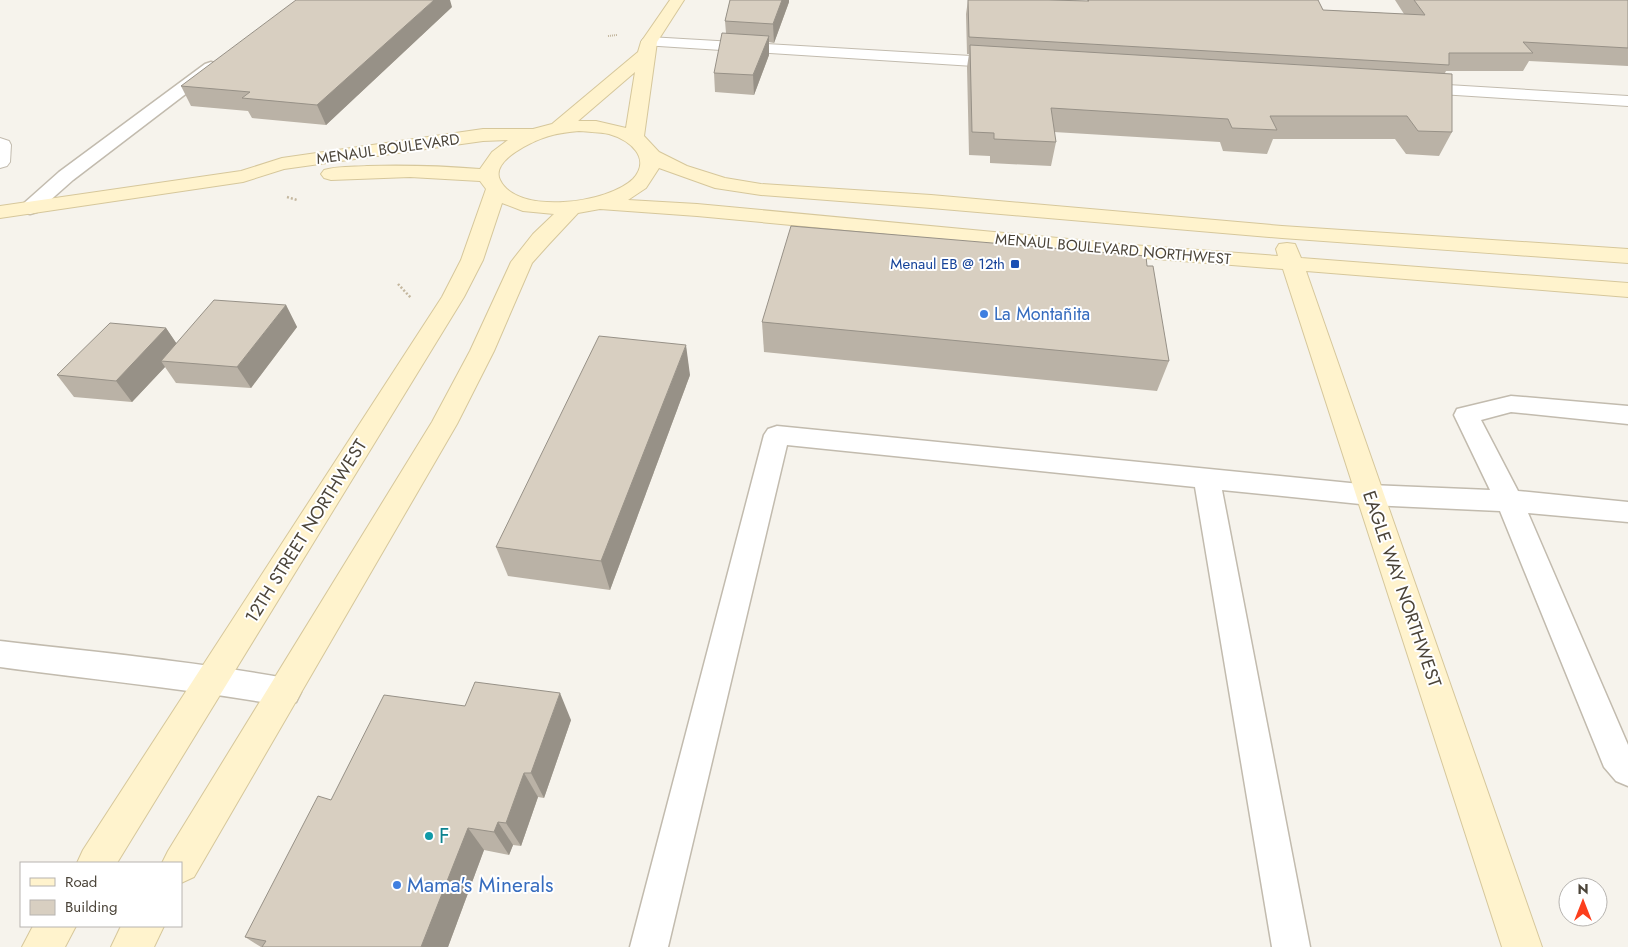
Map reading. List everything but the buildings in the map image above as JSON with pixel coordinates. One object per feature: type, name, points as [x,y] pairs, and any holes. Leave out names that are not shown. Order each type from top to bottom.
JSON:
[{"type":"main road","points":[[558,128],[648,48],[677,0]]},
{"type":"main road","points":[[634,138],[648,48]]},
{"type":"main road","points":[[492,183],[500,195],[519,204],[543,208],[571,208],[599,203],[623,194],[640,182],[649,169],[650,155],[643,143],[607,128],[583,126],[558,128],[534,134]]},
{"type":"main road","name":"MENAUL BOULEVARD","points":[[0,212],[243,176],[282,164],[483,135],[534,134]]},
{"type":"main road","name":"12TH STREET NORTHWEST","points":[[97,862],[214,679],[453,297],[472,260],[492,183],[490,169],[498,156],[513,144],[534,134]]},
{"type":"main road","points":[[650,155],[709,180],[749,187],[939,201],[1281,232],[1628,256]]},
{"type":"main road","name":"MENAUL BOULEVARD","points":[[243,176],[281,182],[324,175],[411,170],[492,183]]},
{"type":"main road","name":"MENAUL BOULEVARD NORTHWEST","points":[[599,203],[697,210],[1292,265],[1628,290]]},
{"type":"main road","points":[[182,862],[444,424],[479,358],[522,262],[571,208]]},
{"type":"main road","name":"EAGLE WAY NORTHWEST","points":[[1281,232],[1522,947]]},
{"type":"main road","points":[[42,947],[55,927]]},
{"type":"main road","points":[[131,947],[143,927]]},
{"type":"street","points":[[648,48],[1020,64]]},
{"type":"street","points":[[1399,87],[1628,101]]},
{"type":"street","points":[[0,144],[2,145],[0,162]]},
{"type":"lane","points":[[30,208],[66,176],[225,56]]},
{"type":"lane","points":[[1628,415],[1511,404],[1466,415],[1509,501],[1616,756],[1628,770]]},
{"type":"lane","points":[[649,947],[777,435],[1370,495],[1509,501],[1628,512]]},
{"type":"lane","points":[[1207,479],[1292,947]]},
{"type":"lane","points":[[0,654],[149,673],[214,679],[285,692]]},
{"type":"place","name":"Menaul EB @ 12th","points":[[1015,264]]},
{"type":"place","name":"La Montañita","points":[[984,314]]},
{"type":"place","name":"F","points":[[429,836]]},
{"type":"place","name":"Mama's Minerals","points":[[397,885]]}]
